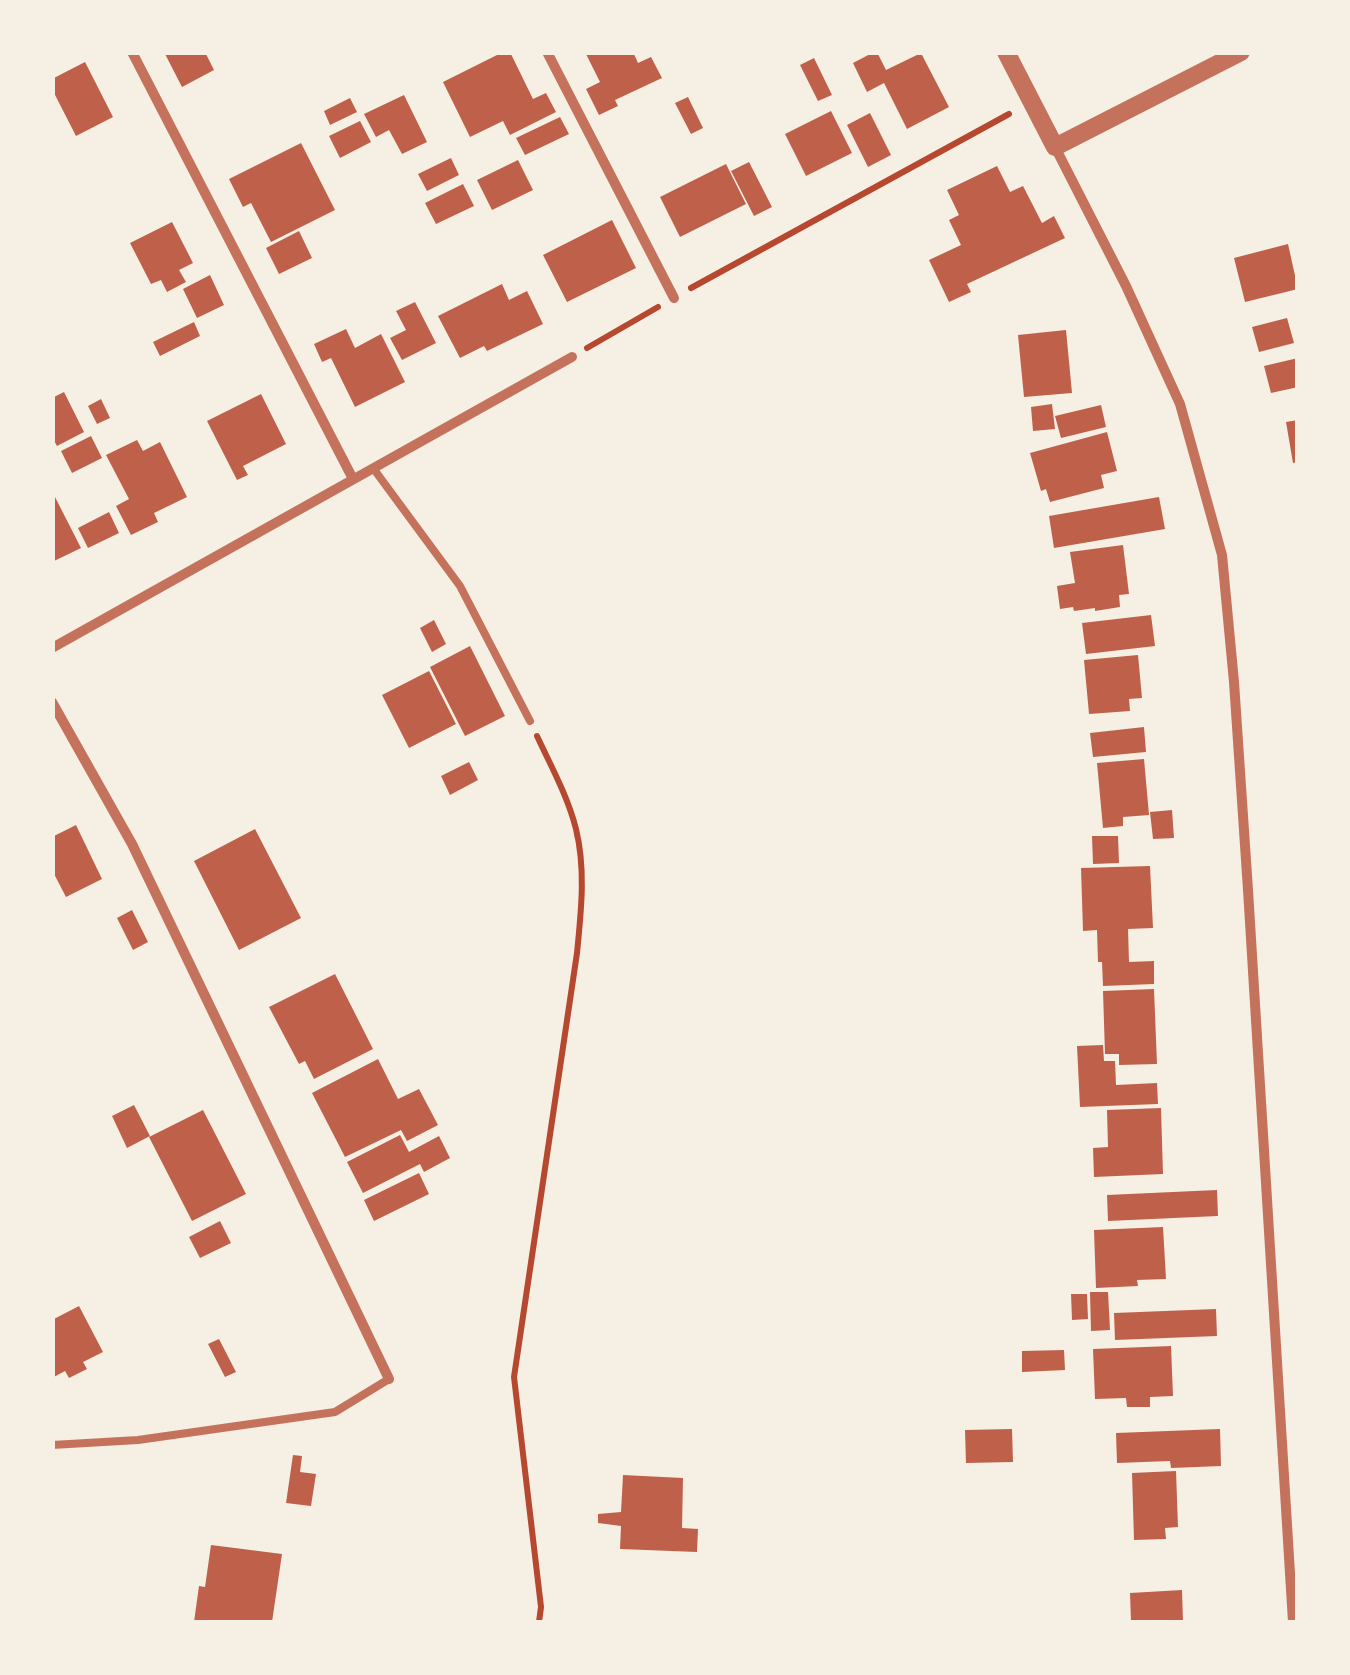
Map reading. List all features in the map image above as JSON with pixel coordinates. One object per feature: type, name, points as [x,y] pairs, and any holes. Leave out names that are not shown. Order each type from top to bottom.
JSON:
[{"type":"street","points":[[132,52],[353,479]]},
{"type":"street","points":[[548,52],[674,298]]},
{"type":"street","points":[[1006,52],[1126,286],[1180,404],[1222,555],[1248,890],[1293,1622]]},
{"type":"street","points":[[1055,146],[1241,52]]},
{"type":"street","points":[[52,648],[572,356]]},
{"type":"street","points":[[52,702],[132,844],[389,1379]]},
{"type":"lane","points":[[373,468],[460,586],[530,722]]},
{"type":"lane","points":[[52,1445],[138,1440],[335,1412],[389,1379]]},
{"type":"path","points":[[572,356],[1032,101]]},
{"type":"path","points":[[530,722],[576,830],[583,886],[577,953],[514,1376],[541,1607],[539,1622]]},
{"type":"building","points":[[164,52],[205,52],[214,70],[182,87]]},
{"type":"building","points":[[510,52],[533,99],[546,93],[556,112],[510,135],[503,121],[470,137],[443,82]]},
{"type":"building","points":[[585,52],[633,52],[638,63],[651,57],[662,78],[615,100],[618,106],[599,115],[586,89],[600,82]]},
{"type":"building","points":[[874,52],[886,70],[921,53],[949,107],[907,129],[884,83],[867,92],[853,63]]},
{"type":"building","points":[[814,58],[832,95],[818,101],[800,65]]},
{"type":"building","points":[[85,62],[113,117],[76,136],[52,89],[52,79]]},
{"type":"building","points":[[404,95],[427,142],[402,154],[389,130],[376,137],[364,114]]},
{"type":"building","points":[[688,97],[703,128],[691,134],[675,103]]},
{"type":"building","points":[[350,98],[357,112],[330,125],[324,111]]},
{"type":"building","points":[[831,111],[852,153],[806,176],[785,134]]},
{"type":"building","points":[[870,113],[891,155],[868,167],[847,125]]},
{"type":"building","points":[[560,117],[569,134],[525,155],[516,138]]},
{"type":"building","points":[[360,121],[371,142],[340,158],[329,136]]},
{"type":"building","points":[[301,143],[335,210],[271,242],[251,203],[243,207],[229,179]]},
{"type":"building","points":[[451,158],[459,175],[427,191],[418,174]]},
{"type":"building","points":[[518,160],[533,190],[492,210],[477,180]]},
{"type":"building","points":[[749,162],[772,207],[754,216],[731,171]]},
{"type":"building","points":[[726,164],[746,204],[680,237],[660,197]]},
{"type":"building","points":[[997,166],[1010,192],[1023,186],[1042,223],[1054,216],[1065,238],[967,284],[971,292],[949,302],[929,260],[961,245],[949,220],[959,215],[947,190]]},
{"type":"building","points":[[463,184],[474,206],[436,224],[425,203]]},
{"type":"building","points":[[612,220],[636,268],[567,302],[543,255]]},
{"type":"building","points":[[172,222],[193,263],[179,270],[186,282],[167,292],[161,280],[151,284],[130,243]]},
{"type":"building","points":[[299,231],[312,258],[279,274],[266,248]]},
{"type":"building","points":[[1288,244],[1298,289],[1245,302],[1234,258]]},
{"type":"building","points":[[210,275],[224,305],[197,318],[183,289]]},
{"type":"building","points":[[502,284],[509,300],[527,291],[543,324],[487,351],[484,346],[460,358],[438,316]]},
{"type":"building","points":[[415,302],[436,343],[402,360],[390,338],[406,330],[396,311]]},
{"type":"building","points":[[1287,318],[1294,343],[1259,352],[1252,327]]},
{"type":"building","points":[[194,322],[200,336],[160,356],[153,342]]},
{"type":"building","points":[[346,329],[355,348],[381,334],[405,382],[355,407],[331,358],[322,362],[314,344]]},
{"type":"building","points":[[1066,330],[1072,393],[1024,397],[1018,335]]},
{"type":"building","points":[[1298,358],[1298,387],[1271,393],[1264,366]]},
{"type":"building","points":[[64,392],[84,432],[57,446],[52,437],[52,398]]},
{"type":"building","points":[[261,394],[286,444],[243,466],[248,475],[237,480],[207,421]]},
{"type":"building","points":[[101,399],[110,418],[97,424],[88,406]]},
{"type":"building","points":[[1052,404],[1055,429],[1033,431],[1031,407]]},
{"type":"building","points":[[1101,405],[1106,427],[1061,438],[1055,416]]},
{"type":"building","points":[[1298,420],[1298,462],[1293,463],[1286,422]]},
{"type":"building","points":[[1107,432],[1117,471],[1101,475],[1104,488],[1050,502],[1046,489],[1041,491],[1030,453]]},
{"type":"building","points":[[91,436],[102,458],[72,473],[61,451]]},
{"type":"building","points":[[137,440],[143,451],[160,442],[187,497],[154,513],[158,522],[131,535],[116,506],[129,499],[106,455]]},
{"type":"building","points":[[55,497],[81,548],[52,562],[52,498]]},
{"type":"building","points":[[1159,497],[1165,529],[1054,548],[1049,516]]},
{"type":"building","points":[[109,512],[119,533],[88,548],[78,528]]},
{"type":"building","points":[[1123,545],[1129,594],[1119,595],[1120,607],[1095,611],[1060,609],[1057,586],[1075,583],[1070,552]]},
{"type":"building","points":[[1151,615],[1155,646],[1086,654],[1082,623]]},
{"type":"building","points":[[434,620],[446,644],[432,652],[420,628]]},
{"type":"building","points":[[470,646],[505,716],[465,736],[430,667]]},
{"type":"building","points":[[1138,655],[1142,698],[1129,699],[1130,711],[1089,714],[1084,660]]},
{"type":"building","points":[[429,671],[456,724],[409,748],[382,695]]},
{"type":"building","points":[[1144,727],[1146,752],[1093,757],[1090,733]]},
{"type":"building","points":[[1144,759],[1149,815],[1123,817],[1123,826],[1103,828],[1097,763]]},
{"type":"building","points":[[469,762],[478,780],[450,795],[441,776]]},
{"type":"building","points":[[1172,810],[1174,838],[1153,839],[1150,812]]},
{"type":"building","points":[[76,825],[102,879],[66,897],[52,870],[52,837]]},
{"type":"building","points":[[255,829],[301,918],[239,950],[194,861]]},
{"type":"building","points":[[1092,836],[1118,836],[1119,863],[1093,864]]},
{"type":"building","points":[[1150,866],[1153,928],[1128,929],[1129,962],[1154,961],[1154,984],[1103,986],[1097,930],[1083,931],[1081,868]]},
{"type":"building","points":[[132,910],[148,942],[133,950],[117,918]]},
{"type":"building","points":[[335,974],[373,1049],[314,1079],[305,1061],[299,1064],[269,1007]]},
{"type":"building","points":[[1154,989],[1157,1064],[1119,1065],[1119,1054],[1105,1054],[1103,991]]},
{"type":"building","points":[[1103,1045],[1104,1061],[1115,1061],[1116,1085],[1157,1083],[1158,1104],[1080,1107],[1077,1046]]},
{"type":"building","points":[[378,1059],[398,1099],[419,1089],[438,1125],[407,1141],[401,1130],[345,1157],[312,1093]]},
{"type":"building","points":[[134,1105],[150,1136],[127,1148],[112,1116]]},
{"type":"building","points":[[1161,1108],[1163,1174],[1094,1177],[1093,1148],[1108,1147],[1107,1110]]},
{"type":"building","points":[[203,1110],[246,1194],[192,1221],[149,1137]]},
{"type":"building","points":[[400,1135],[409,1152],[439,1136],[450,1158],[424,1172],[420,1164],[363,1193],[347,1162]]},
{"type":"building","points":[[419,1173],[429,1194],[374,1221],[364,1200]]},
{"type":"building","points":[[1217,1190],[1218,1216],[1108,1221],[1107,1195]]},
{"type":"building","points":[[220,1221],[231,1243],[200,1258],[189,1237]]},
{"type":"building","points":[[1163,1227],[1166,1279],[1137,1280],[1138,1286],[1096,1288],[1094,1230]]},
{"type":"building","points":[[1090,1292],[1108,1292],[1110,1330],[1091,1331]]},
{"type":"building","points":[[1071,1294],[1087,1294],[1088,1319],[1072,1320]]},
{"type":"building","points":[[79,1306],[103,1352],[83,1362],[87,1369],[69,1378],[65,1371],[52,1378],[52,1320]]},
{"type":"building","points":[[1216,1309],[1217,1336],[1115,1340],[1114,1313]]},
{"type":"building","points":[[219,1339],[236,1372],[225,1377],[208,1344]]},
{"type":"building","points":[[1171,1346],[1173,1396],[1150,1397],[1150,1407],[1127,1407],[1126,1398],[1095,1399],[1093,1349]]},
{"type":"building","points":[[1064,1350],[1065,1370],[1022,1372],[1022,1351]]},
{"type":"building","points":[[1012,1429],[1013,1462],[966,1463],[965,1430]]},
{"type":"building","points":[[1220,1429],[1221,1466],[1171,1468],[1170,1461],[1117,1463],[1116,1433]]},
{"type":"building","points":[[293,1455],[302,1456],[300,1472],[316,1474],[311,1506],[286,1503]]},
{"type":"building","points":[[1176,1471],[1178,1527],[1165,1528],[1166,1539],[1134,1540],[1132,1473]]},
{"type":"building","points":[[623,1475],[683,1478],[682,1528],[698,1529],[697,1552],[620,1549],[621,1526],[598,1523],[598,1514],[621,1512]]},
{"type":"building","points":[[211,1545],[282,1554],[272,1622],[194,1622],[199,1586],[205,1587]]},
{"type":"building","points":[[1182,1590],[1183,1622],[1131,1622],[1130,1593]]}]
